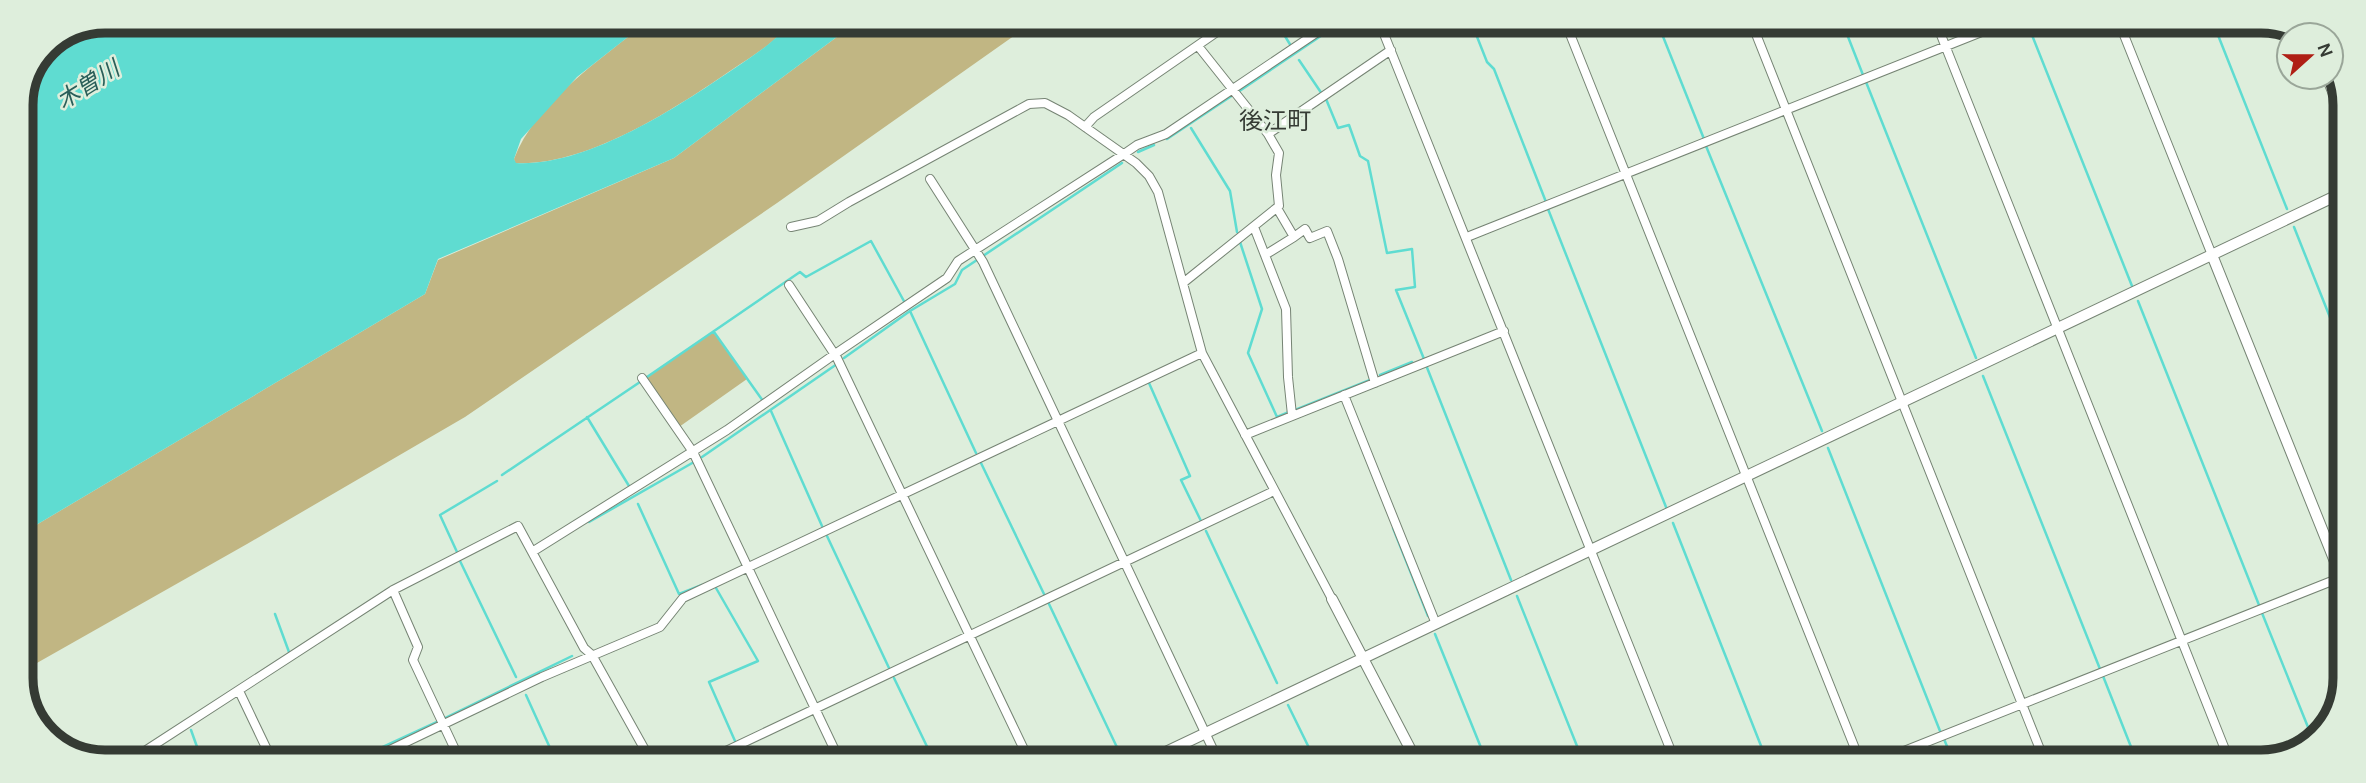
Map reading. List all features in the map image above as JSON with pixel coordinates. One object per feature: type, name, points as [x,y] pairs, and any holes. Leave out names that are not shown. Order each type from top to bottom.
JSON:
[{"type":"street","points":[[1085,127],[1094,117],[1216,33]]},
{"type":"street","points":[[532,552],[727,430],[947,278],[958,261],[979,254],[1137,145],[1166,134],[1316,33]]},
{"type":"street","points":[[1384,33],[1671,750]]},
{"type":"street","points":[[1570,33],[1856,750]]},
{"type":"street","points":[[1755,33],[2040,750]]},
{"type":"street","points":[[1940,33],[2225,750]]},
{"type":"street","points":[[1467,237],[1978,33]]},
{"type":"street","points":[[2123,33],[2333,558]]},
{"type":"street","points":[[1183,283],[1279,206],[1276,175],[1279,153],[1234,89],[1198,46]]},
{"type":"street","points":[[1268,134],[1391,50]]},
{"type":"street","points":[[791,227],[818,221],[860,195],[1029,104],[1045,103],[1124,154],[1149,176],[1158,192],[1202,353],[1411,750]]},
{"type":"street","points":[[930,179],[979,254],[1213,750]]},
{"type":"street","points":[[1170,750],[2333,197]]},
{"type":"street","points":[[1277,208],[1294,237]]},
{"type":"street","points":[[1254,227],[1286,309],[1292,415]]},
{"type":"street","points":[[1265,255],[1305,229],[1310,238],[1327,231],[1375,383]]},
{"type":"street","points":[[789,285],[835,354],[1024,750]]},
{"type":"street","points":[[1245,435],[1504,331]]},
{"type":"street","points":[[389,750],[592,655],[660,627],[683,598],[1202,353]]},
{"type":"street","points":[[642,378],[693,452],[835,750]]},
{"type":"street","points":[[1344,395],[1436,624]]},
{"type":"street","points":[[728,750],[1274,491]]},
{"type":"street","points":[[147,750],[393,590],[518,526],[584,648],[592,655],[645,750]]},
{"type":"street","points":[[1907,750],[2333,581]]},
{"type":"street","points":[[393,590],[418,647],[413,660],[455,750]]},
{"type":"street","points":[[239,691],[267,750]]},
{"type":"shaded area","points":[[633,33],[781,33],[756,54],[685,101],[630,132],[571,155],[543,162],[515,163],[514,159],[524,139],[537,119],[590,67]]},
{"type":"shaded area","points":[[842,33],[1018,33],[777,203],[465,417],[33,665],[33,527],[425,294],[438,260],[674,158]]},
{"type":"shaded area","points":[[713,332],[747,379],[679,427],[647,377]]},
{"type":"water","name":"木曽川","points":[[105,33],[633,33],[577,77],[521,139],[514,159],[516,163],[543,162],[571,155],[629,132],[684,101],[748,59],[780,33],[842,33],[674,158],[438,259],[425,294],[33,527],[33,105],[39,77],[45,65],[65,45],[77,39]]},
{"type":"waterway","points":[[1283,33],[1291,46]]},
{"type":"waterway","points":[[1238,92],[1325,33]]},
{"type":"waterway","points":[[1476,33],[1487,62],[1494,69],[1546,202]]},
{"type":"waterway","points":[[1662,33],[1704,139]]},
{"type":"waterway","points":[[1847,33],[1863,75]]},
{"type":"waterway","points":[[2031,33],[2132,286]]},
{"type":"waterway","points":[[2217,33],[2287,209]]},
{"type":"waterway","points":[[1299,60],[1322,94]]},
{"type":"waterway","points":[[1866,82],[1976,358]]},
{"type":"waterway","points":[[1167,139],[1233,95]]},
{"type":"waterway","points":[[1326,99],[1338,128],[1349,125],[1360,156],[1368,161],[1387,253],[1412,249],[1415,287],[1396,290],[1424,359]]},
{"type":"waterway","points":[[1191,128],[1230,191],[1237,232]]},
{"type":"waterway","points":[[1138,152],[1154,145]]},
{"type":"waterway","points":[[1706,146],[1822,431]]},
{"type":"waterway","points":[[844,358],[910,311],[955,284],[962,270],[1122,163]]},
{"type":"waterway","points":[[1548,209],[1666,507]]},
{"type":"waterway","points":[[2294,227],[2333,325]]},
{"type":"waterway","points":[[647,377],[800,272],[806,277],[871,241],[905,303]]},
{"type":"waterway","points":[[1240,242],[1262,309],[1248,353],[1277,417],[1289,412]]},
{"type":"waterway","points":[[2138,301],[2259,605]]},
{"type":"waterway","points":[[910,311],[976,453]]},
{"type":"waterway","points":[[714,332],[763,401]]},
{"type":"waterway","points":[[1380,375],[1412,362]]},
{"type":"waterway","points":[[702,457],[837,364]]},
{"type":"waterway","points":[[1426,365],[1511,580]]},
{"type":"waterway","points":[[1983,376],[2100,669]]},
{"type":"waterway","points":[[1295,410],[1370,380]]},
{"type":"waterway","points":[[502,475],[640,382]]},
{"type":"waterway","points":[[1149,383],[1190,476],[1181,480],[1201,521]]},
{"type":"waterway","points":[[771,411],[822,526]]},
{"type":"waterway","points":[[587,417],[629,486]]},
{"type":"waterway","points":[[1828,448],[1940,731]]},
{"type":"waterway","points":[[589,522],[694,462]]},
{"type":"waterway","points":[[981,463],[1044,594]]},
{"type":"waterway","points":[[457,552],[440,515],[497,481]]},
{"type":"waterway","points":[[638,504],[679,594],[702,585]]},
{"type":"waterway","points":[[1673,523],[1763,750]]},
{"type":"waterway","points":[[1393,528],[1428,616]]},
{"type":"waterway","points":[[1206,531],[1277,683]]},
{"type":"waterway","points":[[827,536],[889,668]]},
{"type":"waterway","points":[[460,561],[516,677]]},
{"type":"waterway","points":[[716,588],[758,661],[709,682],[735,741]]},
{"type":"waterway","points":[[1517,596],[1579,750]]},
{"type":"waterway","points":[[1049,604],[1118,750]]},
{"type":"waterway","points":[[2262,613],[2309,731]]},
{"type":"waterway","points":[[275,614],[289,652]]},
{"type":"waterway","points":[[1435,634],[1482,750]]},
{"type":"waterway","points":[[445,718],[572,656]]},
{"type":"waterway","points":[[2103,676],[2132,750]]},
{"type":"waterway","points":[[894,678],[929,750]]},
{"type":"waterway","points":[[526,695],[551,750]]},
{"type":"waterway","points":[[1288,705],[1310,750]]},
{"type":"waterway","points":[[376,750],[437,722]]},
{"type":"waterway","points":[[191,730],[198,750]]},
{"type":"waterway","points":[[1944,739],[1948,750]]},
{"type":"district","name":"後江町","points":[[1275,121]]}]
